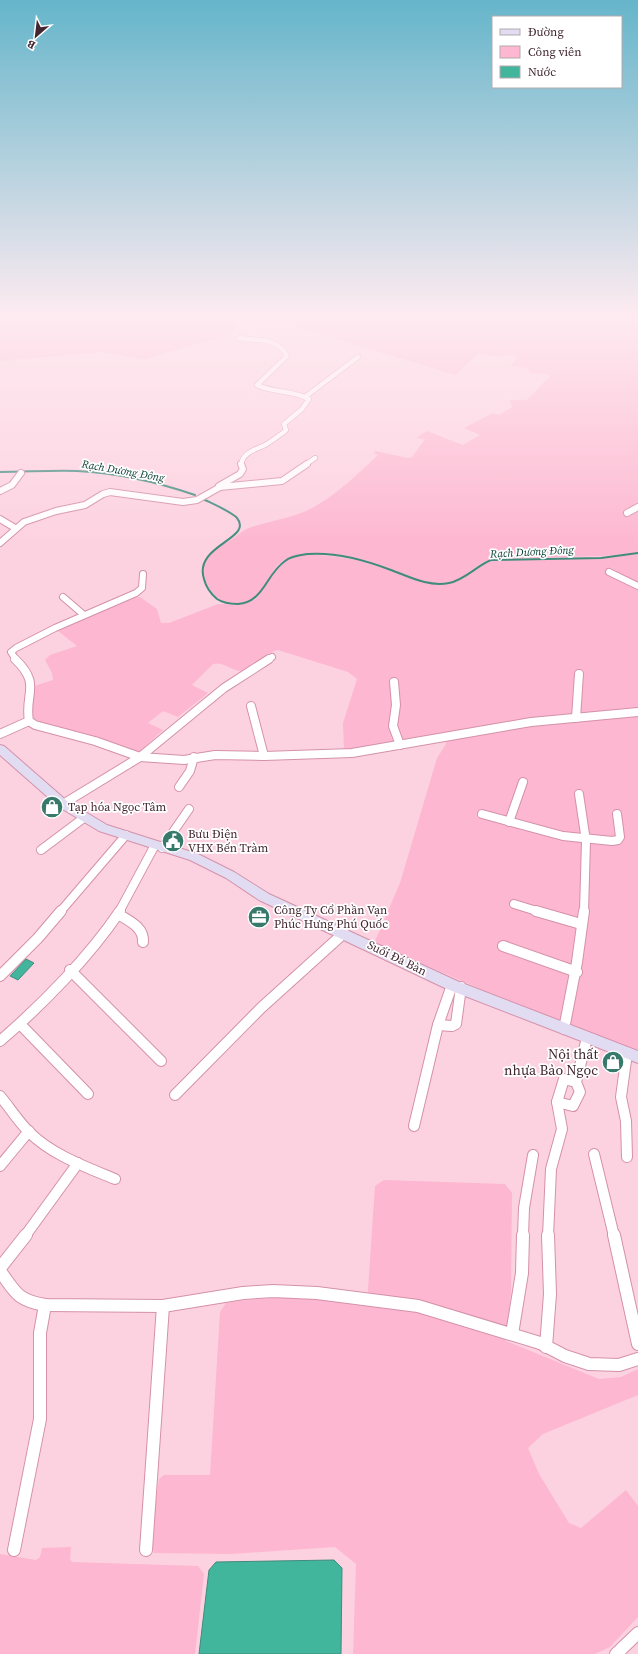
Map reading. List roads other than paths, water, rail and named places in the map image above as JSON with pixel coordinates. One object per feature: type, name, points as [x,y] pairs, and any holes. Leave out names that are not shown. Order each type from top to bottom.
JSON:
[{"type":"street","points":[[0,543],[24,522],[56,511],[86,505],[102,494],[110,492],[183,502],[197,500],[240,474],[243,469],[241,467],[242,460],[253,449],[264,445],[284,432],[286,430],[284,424],[302,409],[309,399],[266,390]]},
{"type":"street","points":[[305,397],[314,390]]},
{"type":"street","points":[[215,489],[280,482],[315,458]]},
{"type":"street","points":[[0,491],[10,488],[18,480],[21,473]]},
{"type":"street","points":[[627,513],[638,507]]},
{"type":"street","points":[[0,520],[16,528]]},
{"type":"street","points":[[609,572],[638,586]]},
{"type":"street","points":[[29,721],[31,680],[25,669],[11,652],[55,628],[140,591],[144,579],[143,574]]},
{"type":"street","points":[[63,597],[84,615]]},
{"type":"street","points":[[63,804],[140,757],[224,688],[272,657]]},
{"type":"street","points":[[576,718],[579,674]]},
{"type":"street","points":[[394,682],[396,705],[393,726],[400,745]]},
{"type":"street","points":[[250,706],[264,756]]},
{"type":"street","points":[[29,721],[39,727],[95,741],[140,757],[184,760],[194,757],[215,755],[264,756],[352,753],[495,727],[638,712]]},
{"type":"street","points":[[0,734],[29,721]]},
{"type":"street","name":"Suối Đá Bàn","points":[[0,749],[63,804],[103,828],[194,857],[264,897],[457,986],[632,1055]]},
{"type":"street","points":[[179,787],[190,771],[194,757]]},
{"type":"street","points":[[509,822],[523,782]]},
{"type":"street","points":[[564,1029],[577,972],[581,924],[587,880],[586,840],[579,794]]},
{"type":"street","points":[[0,1042],[20,1024],[100,940],[118,914],[159,847],[189,809]]},
{"type":"street","points":[[482,814],[563,836],[612,842],[618,840],[620,837],[617,814]]},
{"type":"street","points":[[41,850],[85,817]]},
{"type":"street","points":[[0,976],[38,938],[126,835]]},
{"type":"street","points":[[514,904],[581,924]]},
{"type":"street","points":[[118,914],[141,930],[144,938],[143,942]]},
{"type":"street","points":[[175,1095],[261,1008],[344,933]]},
{"type":"street","points":[[503,946],[577,972]]},
{"type":"street","points":[[70,970],[161,1060]]},
{"type":"street","points":[[414,1126],[438,1025],[457,986]]},
{"type":"street","points":[[438,1025],[456,1024],[457,986]]},
{"type":"street","points":[[20,1024],[88,1094]]},
{"type":"street","points":[[557,1102],[573,1106],[575,1104],[580,1092],[576,1082],[587,1038]]},
{"type":"street","points":[[627,1157],[626,1121],[621,1097],[632,1055]]},
{"type":"street","points":[[546,1347],[550,1294],[548,1217],[551,1169],[562,1129],[557,1102],[562,1082],[564,1080],[576,1082]]},
{"type":"street","points":[[0,1096],[29,1131],[78,1164],[115,1179]]},
{"type":"street","points":[[0,1166],[29,1131]]},
{"type":"street","points":[[594,1154],[624,1277],[638,1344]]},
{"type":"street","points":[[512,1334],[522,1273],[524,1208],[533,1156]]},
{"type":"street","points":[[78,1164],[0,1270],[17,1294],[28,1302],[44,1305],[163,1306],[243,1293],[273,1291],[317,1294],[418,1306],[540,1343],[571,1358],[605,1366],[619,1366],[638,1359]]},
{"type":"street","points":[[14,1550],[40,1419],[40,1334],[44,1305]]},
{"type":"street","points":[[146,1550],[163,1306]]},
{"type":"street","points":[[616,1654],[638,1633]]},
{"type":"water","points":[[26,959],[34,963],[18,980],[10,976]]},
{"type":"water","points":[[334,1560],[342,1568],[341,1654],[199,1654],[209,1570],[216,1562]]},
{"type":"waterway","name":"Rạch Dương Đông","points":[[0,472],[92,472],[152,482],[195,495]]},
{"type":"waterway","name":"Rạch Dương Đông","points":[[203,499],[226,510],[237,518],[240,525],[237,532],[231,538],[214,550],[207,558],[203,567],[204,579],[207,588],[211,593],[219,600],[238,604],[247,602],[254,598],[279,566],[287,559],[299,555],[329,554],[361,560],[419,581],[441,584],[460,579],[491,560],[601,558],[638,553]]},
{"type":"place","name":"Tạp hóa Ngọc Tâm","points":[[52,807]]},
{"type":"place","name":"Bưu Điện VHX Bến Tràm","points":[[173,841]]},
{"type":"place","name":"Công Ty Cổ Phần Vạn Phúc Hưng Phú Quốc","points":[[259,917]]},
{"type":"place","name":"Nội thất nhựa Bảo Ngọc","points":[[613,1062]]}]
